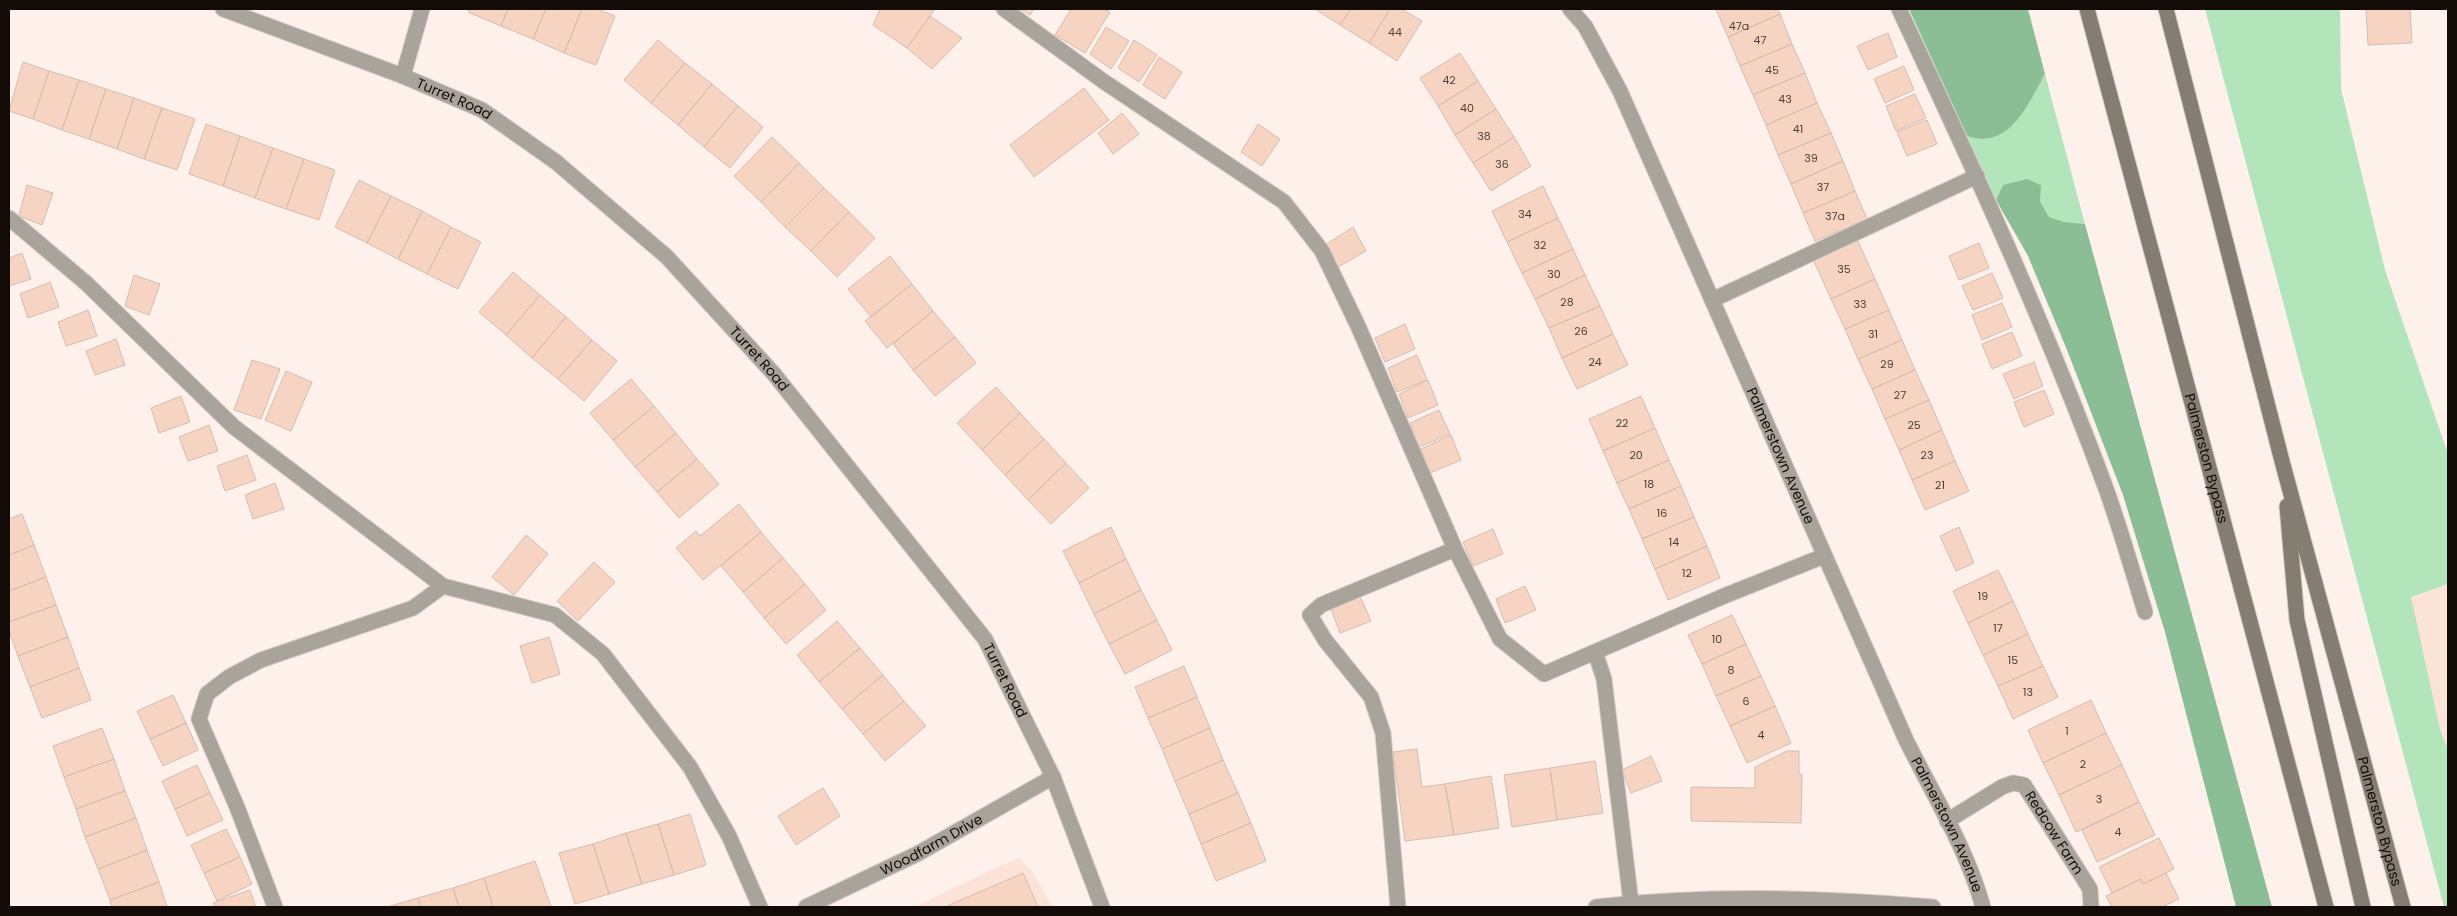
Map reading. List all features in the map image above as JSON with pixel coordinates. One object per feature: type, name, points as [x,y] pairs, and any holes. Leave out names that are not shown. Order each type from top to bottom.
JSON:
[{"type":"main road","name":"Palmerston Bypass","points":[[2086,9],[2326,907]]},
{"type":"main road","name":"Palmerston Bypass","points":[[2166,9],[2283,465],[2403,907]]},
{"type":"main road","points":[[2283,465],[2297,620],[2363,907]]},
{"type":"street","name":"Turret Road","points":[[223,9],[403,76],[482,110],[556,162],[668,257],[774,374],[984,640],[1053,777],[1102,907]]},
{"type":"street","points":[[403,76],[422,9]]},
{"type":"street","points":[[1004,9],[1103,81],[1284,202],[1322,251],[1358,326],[1455,549],[1500,639],[1544,674],[1824,556]]},
{"type":"street","name":"Palmerstown Avenue","points":[[1570,9],[1585,26],[1620,91],[1824,556],[1906,740],[1947,821],[1978,890],[1983,907]]},
{"type":"street","points":[[1898,9],[1977,176],[2080,420],[2106,488],[2145,612]]},
{"type":"street","points":[[1712,300],[1977,176]]},
{"type":"street","points":[[9,218],[86,283],[234,427],[443,586],[555,615],[602,654],[690,767],[729,836],[760,907]]},
{"type":"street","points":[[1398,907],[1383,734],[1370,697],[1325,640],[1310,615],[1321,605],[1455,549]]},
{"type":"street","points":[[275,907],[237,807],[199,719],[207,694],[228,677],[261,660],[413,608],[443,586]]},
{"type":"street","points":[[1596,652],[1604,679],[1631,903]]},
{"type":"street","name":"Woodfarm Drive","points":[[806,907],[916,854],[1053,777]]},
{"type":"street","name":"Redcow Farm","points":[[1947,821],[2002,787],[2013,783],[2024,785],[2090,889],[2091,907]]},
{"type":"street","points":[[1596,907],[1631,903],[1779,898],[1932,907]]},
{"type":"shaded area","points":[[2448,584],[2448,750],[2440,729],[2410,597]]},
{"type":"shaded area","points":[[1019,858],[1032,871],[1053,907],[915,907],[997,867]]},
{"type":"green space","points":[[1909,9],[2028,9],[2045,74],[2024,111],[2006,131],[1995,137],[1982,139],[1967,136]]},
{"type":"green space","points":[[2205,9],[2340,9],[2341,89],[2385,270],[2448,454],[2448,584],[2411,597],[2440,729],[2448,750],[2448,907],[2444,907]]},
{"type":"green space","points":[[2045,74],[2085,224],[2065,222],[2049,217],[2040,201],[2003,185],[1996,200],[1967,136],[1982,139],[1995,137],[2006,131],[2024,111]]},
{"type":"green space","points":[[2027,179],[2041,185],[2040,201],[2049,217],[2065,222],[2085,224],[2272,907],[2236,907],[2165,632],[2123,495],[2067,350],[2028,256],[1996,200],[2003,185]]},
{"type":"building","points":[[470,9],[508,9],[501,26],[468,12]]},
{"type":"building","points":[[508,9],[546,9],[533,39],[501,26]]},
{"type":"building","points":[[546,9],[582,9],[564,53],[533,39]]},
{"type":"building","points":[[582,9],[597,9],[615,16],[596,65],[564,53]]},
{"type":"building","points":[[880,9],[935,9],[907,48],[873,25]]},
{"type":"building","points":[[1020,9],[1034,9],[1030,15]]},
{"type":"building","points":[[1071,9],[1104,9],[1110,12],[1085,53],[1055,35]]},
{"type":"building","points":[[1315,9],[1351,9],[1340,25]]},
{"type":"building","points":[[1351,9],[1390,9],[1369,43],[1340,25]]},
{"type":"building","points":[[1390,9],[1401,9],[1422,21],[1397,61],[1369,43]]},
{"type":"building","points":[[1716,9],[1777,9],[1780,14],[1728,37]]},
{"type":"building","points":[[2366,9],[2410,9],[2412,43],[2368,45]]},
{"type":"building","points":[[1780,14],[1792,44],[1740,66],[1728,37]]},
{"type":"building","points":[[930,16],[962,38],[932,69],[907,48]]},
{"type":"building","points":[[1106,27],[1129,41],[1111,69],[1090,54]]},
{"type":"building","points":[[1888,33],[1897,57],[1868,70],[1857,46]]},
{"type":"building","points":[[658,40],[685,63],[651,103],[624,80]]},
{"type":"building","points":[[1134,40],[1157,55],[1139,82],[1118,68]]},
{"type":"building","points":[[1792,44],[1805,73],[1753,95],[1740,66]]},
{"type":"building","points":[[1460,53],[1478,81],[1438,106],[1420,78]]},
{"type":"building","points":[[1159,57],[1182,72],[1165,99],[1143,85]]},
{"type":"building","points":[[23,62],[49,71],[33,119],[9,111]]},
{"type":"building","points":[[685,63],[712,84],[678,125],[651,103]]},
{"type":"building","points":[[1904,66],[1914,90],[1885,103],[1874,79]]},
{"type":"building","points":[[49,71],[79,80],[62,130],[33,119]]},
{"type":"building","points":[[1805,73],[1817,103],[1766,125],[1753,95]]},
{"type":"building","points":[[79,80],[106,89],[89,139],[62,130]]},
{"type":"building","points":[[1478,81],[1496,109],[1455,135],[1438,106]]},
{"type":"building","points":[[712,84],[738,106],[704,147],[678,125]]},
{"type":"building","points":[[1084,88],[1109,120],[1034,177],[1010,145]]},
{"type":"building","points":[[106,89],[134,98],[117,149],[89,139]]},
{"type":"building","points":[[1915,94],[1926,118],[1896,131],[1886,106]]},
{"type":"building","points":[[134,98],[162,108],[144,159],[117,149]]},
{"type":"building","points":[[1817,103],[1831,133],[1778,155],[1766,125]]},
{"type":"building","points":[[738,106],[763,127],[730,168],[704,147]]},
{"type":"building","points":[[162,108],[195,119],[177,170],[144,159]]},
{"type":"building","points":[[1496,109],[1514,137],[1473,163],[1455,135]]},
{"type":"building","points":[[1122,113],[1139,134],[1113,154],[1098,133]]},
{"type":"building","points":[[1927,120],[1937,144],[1907,156],[1897,132]]},
{"type":"building","points":[[206,124],[240,136],[223,186],[189,174]]},
{"type":"building","points":[[1258,124],[1280,139],[1262,166],[1241,152]]},
{"type":"building","points":[[1831,133],[1843,161],[1791,184],[1778,155]]},
{"type":"building","points":[[240,136],[273,148],[255,198],[223,186]]},
{"type":"building","points":[[772,137],[799,163],[761,202],[734,176]]},
{"type":"building","points":[[1514,137],[1531,166],[1491,191],[1473,163]]},
{"type":"building","points":[[273,148],[304,159],[286,209],[255,198]]},
{"type":"building","points":[[304,159],[335,170],[319,220],[286,209]]},
{"type":"building","points":[[1843,161],[1855,191],[1803,213],[1791,184]]},
{"type":"building","points":[[799,163],[824,188],[785,227],[761,202]]},
{"type":"building","points":[[359,180],[391,196],[367,243],[335,227]]},
{"type":"building","points":[[27,185],[53,193],[42,225],[19,216]]},
{"type":"building","points":[[1543,186],[1558,218],[1507,242],[1492,211]]},
{"type":"building","points":[[824,188],[849,212],[811,251],[785,227]]},
{"type":"building","points":[[1855,191],[1867,219],[1815,241],[1803,213]]},
{"type":"building","points":[[391,196],[422,211],[398,259],[367,243]]},
{"type":"building","points":[[422,211],[451,227],[427,274],[398,259]]},
{"type":"building","points":[[849,212],[875,238],[837,277],[811,251]]},
{"type":"building","points":[[1558,218],[1573,249],[1522,273],[1507,242]]},
{"type":"building","points":[[451,227],[481,242],[458,289],[427,274]]},
{"type":"building","points":[[1353,227],[1366,251],[1338,267],[1325,245]]},
{"type":"building","points":[[1857,239],[1875,279],[1831,299],[1813,259]]},
{"type":"building","points":[[1979,243],[1989,268],[1959,280],[1949,256]]},
{"type":"building","points":[[1573,249],[1585,275],[1535,299],[1522,273]]},
{"type":"building","points":[[22,253],[31,279],[9,286],[9,258]]},
{"type":"building","points":[[890,256],[912,284],[871,317],[848,289]]},
{"type":"building","points":[[513,272],[540,295],[506,335],[479,312]]},
{"type":"building","points":[[1992,273],[2003,298],[1973,310],[1962,286]]},
{"type":"building","points":[[134,275],[160,284],[149,315],[125,306]]},
{"type":"building","points":[[1585,275],[1600,306],[1549,328],[1535,299]]},
{"type":"building","points":[[1875,279],[1889,310],[1845,329],[1831,299]]},
{"type":"building","points":[[50,282],[59,307],[28,318],[20,294]]},
{"type":"building","points":[[912,284],[933,311],[887,348],[865,321]]},
{"type":"building","points":[[540,295],[566,317],[532,358],[506,335]]},
{"type":"building","points":[[2002,303],[2012,327],[1982,340],[1972,315]]},
{"type":"building","points":[[1600,306],[1613,334],[1562,358],[1549,328]]},
{"type":"building","points":[[88,310],[97,336],[66,346],[58,322]]},
{"type":"building","points":[[1889,310],[1902,340],[1858,359],[1845,329]]},
{"type":"building","points":[[933,311],[955,337],[913,370],[893,344]]},
{"type":"building","points":[[566,317],[592,340],[558,379],[532,358]]},
{"type":"building","points":[[1405,324],[1415,349],[1385,362],[1375,338]]},
{"type":"building","points":[[2012,332],[2022,356],[1992,369],[1982,344]]},
{"type":"building","points":[[1613,334],[1628,365],[1577,389],[1562,358]]},
{"type":"building","points":[[955,337],[976,363],[935,396],[913,370]]},
{"type":"building","points":[[116,339],[125,365],[95,375],[86,351]]},
{"type":"building","points":[[592,340],[617,361],[584,401],[558,379]]},
{"type":"building","points":[[1902,340],[1915,370],[1872,389],[1858,359]]},
{"type":"building","points":[[1417,355],[1427,380],[1397,392],[1388,368]]},
{"type":"building","points":[[252,360],[280,369],[261,419],[234,410]]},
{"type":"building","points":[[2034,362],[2043,386],[2014,399],[2003,374]]},
{"type":"building","points":[[1915,370],[1929,400],[1885,419],[1872,389]]},
{"type":"building","points":[[286,371],[312,382],[291,431],[265,420]]},
{"type":"building","points":[[631,379],[654,406],[613,440],[590,413]]},
{"type":"building","points":[[1428,380],[1438,405],[1408,418],[1399,394]]},
{"type":"building","points":[[996,387],[1020,413],[982,450],[957,423]]},
{"type":"building","points":[[2044,390],[2054,414],[2024,427],[2014,402]]},
{"type":"building","points":[[181,396],[190,422],[159,433],[151,408]]},
{"type":"building","points":[[1641,396],[1655,428],[1603,451],[1589,419]]},
{"type":"building","points":[[1929,400],[1942,430],[1899,450],[1885,419]]},
{"type":"building","points":[[654,406],[676,433],[635,467],[613,440]]},
{"type":"building","points":[[1439,410],[1450,434],[1419,447],[1410,423]]},
{"type":"building","points":[[1020,413],[1044,439],[1005,475],[982,450]]},
{"type":"building","points":[[209,425],[218,451],[188,461],[179,437]]},
{"type":"building","points":[[1655,428],[1669,460],[1617,483],[1603,451]]},
{"type":"building","points":[[1942,430],[1955,461],[1912,480],[1899,450]]},
{"type":"building","points":[[676,433],[697,459],[657,492],[635,467]]},
{"type":"building","points":[[1451,435],[1461,460],[1430,473],[1421,449]]},
{"type":"building","points":[[1044,439],[1066,463],[1028,500],[1005,475]]},
{"type":"building","points":[[247,455],[256,480],[225,491],[217,466]]},
{"type":"building","points":[[697,459],[719,484],[679,518],[657,492]]},
{"type":"building","points":[[1669,460],[1681,486],[1629,509],[1617,483]]},
{"type":"building","points":[[1955,461],[1969,491],[1925,510],[1912,480]]},
{"type":"building","points":[[1066,463],[1089,488],[1051,524],[1028,500]]},
{"type":"building","points":[[275,483],[284,509],[253,519],[245,495]]},
{"type":"building","points":[[1681,486],[1694,517],[1642,539],[1629,509]]},
{"type":"building","points":[[739,504],[761,532],[703,580],[676,548],[696,531],[700,536]]},
{"type":"building","points":[[22,514],[34,545],[9,555],[9,519]]},
{"type":"building","points":[[1694,517],[1707,546],[1655,569],[1642,539]]},
{"type":"building","points":[[1111,527],[1126,559],[1079,583],[1063,551]]},
{"type":"building","points":[[1959,527],[1974,563],[1956,571],[1940,536]]},
{"type":"building","points":[[1493,529],[1503,554],[1473,566],[1463,542]]},
{"type":"building","points":[[761,532],[783,558],[743,592],[721,566]]},
{"type":"building","points":[[526,535],[548,554],[514,595],[492,577]]},
{"type":"building","points":[[34,545],[46,577],[9,591],[9,555]]},
{"type":"building","points":[[1707,546],[1720,578],[1668,600],[1655,569]]},
{"type":"building","points":[[783,558],[805,584],[764,618],[743,592]]},
{"type":"building","points":[[1126,559],[1141,590],[1094,614],[1079,583]]},
{"type":"building","points":[[594,562],[615,582],[578,621],[557,601]]},
{"type":"building","points":[[1998,570],[2013,601],[1968,623],[1953,591]]},
{"type":"building","points":[[46,577],[56,605],[9,622],[9,591]]},
{"type":"building","points":[[805,584],[826,610],[786,644],[764,618]]},
{"type":"building","points":[[1525,586],[1536,610],[1505,623],[1496,599]]},
{"type":"building","points":[[1141,590],[1157,620],[1109,644],[1094,614]]},
{"type":"building","points":[[1360,596],[1371,621],[1340,633],[1331,609]]},
{"type":"building","points":[[2013,601],[2028,634],[1983,655],[1968,623]]},
{"type":"building","points":[[56,605],[68,637],[18,656],[9,631],[9,622]]},
{"type":"building","points":[[1732,615],[1746,644],[1702,664],[1688,635]]},
{"type":"building","points":[[1157,620],[1172,650],[1125,674],[1109,644]]},
{"type":"building","points":[[837,621],[860,648],[819,682],[797,655]]},
{"type":"building","points":[[2028,634],[2043,666],[1998,686],[1983,655]]},
{"type":"building","points":[[68,637],[79,668],[30,687],[18,656]]},
{"type":"building","points":[[549,637],[560,674],[532,683],[520,646]]},
{"type":"building","points":[[1746,644],[1761,676],[1716,696],[1702,664]]},
{"type":"building","points":[[860,648],[883,675],[842,709],[819,682]]},
{"type":"building","points":[[1184,666],[1197,697],[1148,718],[1135,687]]},
{"type":"building","points":[[2043,666],[2058,697],[2013,719],[1998,686]]},
{"type":"building","points":[[79,668],[91,700],[42,718],[30,687]]},
{"type":"building","points":[[883,675],[904,701],[863,734],[842,709]]},
{"type":"building","points":[[1761,676],[1775,706],[1730,726],[1716,696]]},
{"type":"building","points":[[173,695],[186,723],[150,739],[137,711]]},
{"type":"building","points":[[1197,697],[1210,728],[1162,749],[1148,718]]},
{"type":"building","points":[[2091,700],[2106,733],[2043,763],[2028,730]]},
{"type":"building","points":[[904,701],[926,726],[885,761],[863,734]]},
{"type":"building","points":[[1775,706],[1791,743],[1747,763],[1730,726]]},
{"type":"building","points":[[186,723],[198,750],[163,766],[150,739]]},
{"type":"building","points":[[102,728],[114,759],[64,777],[53,746]]},
{"type":"building","points":[[1210,728],[1223,760],[1175,781],[1162,749]]},
{"type":"building","points":[[2106,733],[2122,765],[2059,795],[2043,763]]},
{"type":"building","points":[[1417,749],[1422,787],[1445,784],[1454,835],[1405,841],[1393,752]]},
{"type":"building","points":[[1787,751],[1799,751],[1799,774],[1802,774],[1801,823],[1691,821],[1691,787],[1755,788],[1755,767]]},
{"type":"building","points":[[1651,756],[1662,781],[1631,793],[1622,770]]},
{"type":"building","points":[[114,759],[125,791],[76,809],[64,777]]},
{"type":"building","points":[[1223,760],[1238,793],[1189,814],[1175,781]]},
{"type":"building","points":[[1595,761],[1603,813],[1557,820],[1550,768]]},
{"type":"building","points":[[197,765],[210,793],[175,809],[162,781]]},
{"type":"building","points":[[2122,765],[2139,802],[2076,832],[2059,795]]},
{"type":"building","points":[[1550,768],[1557,820],[1512,827],[1504,775]]},
{"type":"building","points":[[1491,776],[1499,828],[1454,835],[1445,784]]},
{"type":"building","points":[[823,788],[840,816],[796,845],[778,816]]},
{"type":"building","points":[[125,791],[136,818],[85,837],[76,809]]},
{"type":"building","points":[[210,793],[223,820],[187,836],[175,809]]},
{"type":"building","points":[[1238,793],[1251,823],[1201,844],[1189,814]]},
{"type":"building","points":[[2139,802],[2155,835],[2097,862],[2082,830]]},
{"type":"building","points":[[690,814],[706,865],[674,875],[658,824]]},
{"type":"building","points":[[136,818],[147,850],[98,869],[85,837]]},
{"type":"building","points":[[1251,823],[1266,861],[1216,881],[1201,844]]},
{"type":"building","points":[[658,824],[674,875],[642,884],[626,833]]},
{"type":"building","points":[[226,829],[240,857],[204,873],[191,845]]},
{"type":"building","points":[[626,833],[642,884],[609,894],[593,844]]},
{"type":"building","points":[[2159,838],[2174,869],[2143,884],[2141,879],[2112,893],[2099,867]]},
{"type":"building","points":[[593,844],[609,894],[575,904],[559,853]]},
{"type":"building","points":[[147,850],[159,882],[110,900],[98,869]]},
{"type":"building","points":[[240,857],[252,884],[217,901],[204,873]]},
{"type":"building","points":[[535,861],[551,907],[493,907],[484,878]]},
{"type":"building","points":[[1023,873],[1038,907],[945,907]]},
{"type":"building","points":[[2166,873],[2179,899],[2162,907],[2112,907],[2106,896],[2141,879],[2143,884]]},
{"type":"building","points":[[484,878],[493,907],[459,907],[453,888]]},
{"type":"building","points":[[159,882],[167,907],[112,907],[110,900]]},
{"type":"building","points":[[453,888],[459,907],[421,907],[418,898]]},
{"type":"building","points":[[250,890],[256,907],[215,907],[213,903]]},
{"type":"building","points":[[418,898],[421,907],[387,907]]}]
